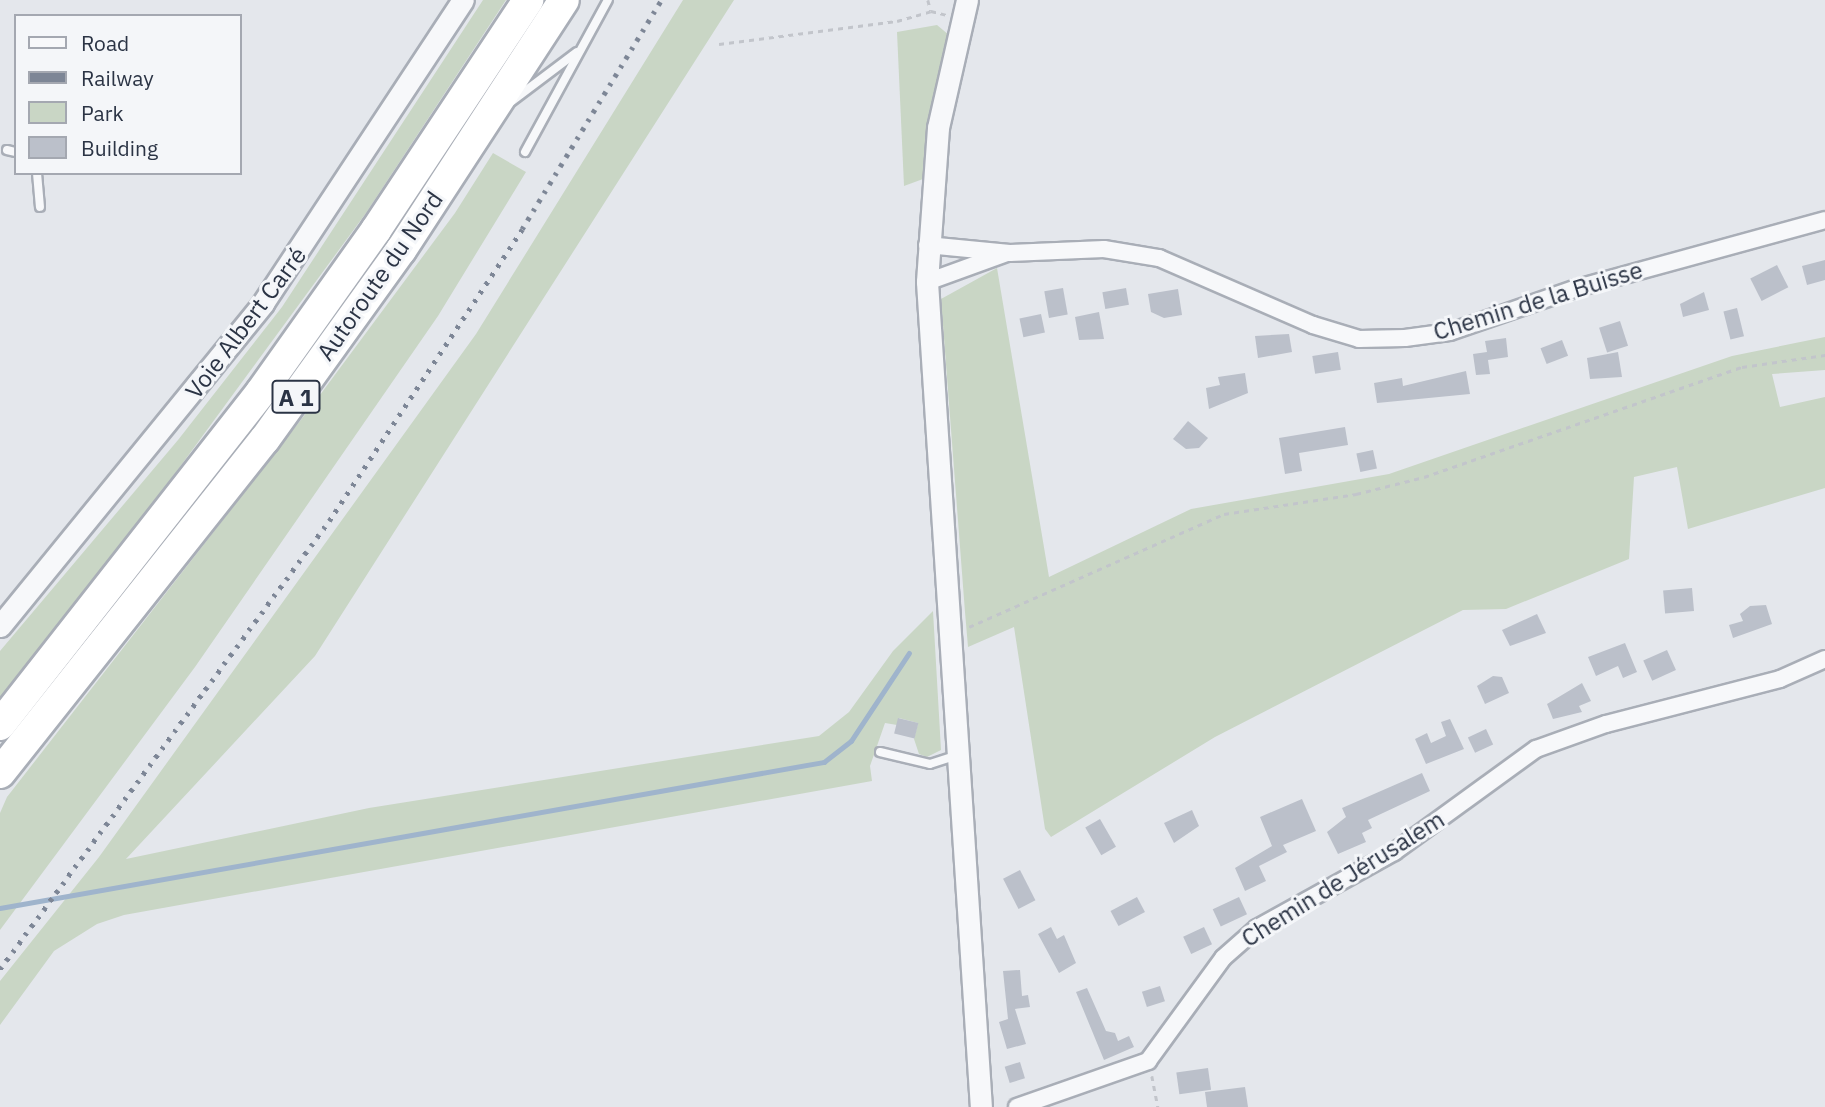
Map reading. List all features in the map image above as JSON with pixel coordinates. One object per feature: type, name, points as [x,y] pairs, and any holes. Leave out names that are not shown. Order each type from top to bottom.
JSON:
[{"type":"highway","name":"Autoroute du Nord","points":[[0,725],[261,392],[376,230],[528,0]]},
{"type":"highway","name":"Autoroute du Nord","points":[[0,773],[265,439],[485,124],[564,0]]},
{"type":"street","name":"Voie Albert Carré","points":[[0,626],[263,303],[463,0]]},
{"type":"street","points":[[964,9],[938,128],[927,245],[927,282],[961,858],[981,1107]]},
{"type":"street","name":"Chemin de la Buisse","points":[[927,245],[1010,253],[1104,249],[1159,258],[1313,325],[1359,340],[1450,332],[1577,288],[1825,220]]},
{"type":"street","name":"Chemin de la Buisse","points":[[927,282],[1010,253]]},
{"type":"street","name":"Chemin de Jérusalem","points":[[1148,1061],[1223,958],[1257,928],[1394,852],[1536,750],[1606,724],[1780,680],[1825,659]]},
{"type":"street","points":[[1017,1107],[1148,1061]]},
{"type":"lane","points":[[525,152],[561,94],[577,52],[608,0]]},
{"type":"lane","points":[[485,124],[577,52]]},
{"type":"lane","points":[[37,175],[40,208]]},
{"type":"lane","points":[[880,752],[930,764],[955,756]]},
{"type":"path","points":[[928,0],[931,11]]},
{"type":"path","points":[[719,44],[897,21],[931,11],[964,9]]},
{"type":"path","points":[[948,636],[1224,514],[1356,494],[1424,477],[1742,367],[1825,355]]},
{"type":"path","points":[[1148,1061],[1158,1107]]},
{"type":"green space","points":[[483,0],[506,0],[366,213],[94,584],[0,699],[0,651],[178,440],[282,307]]},
{"type":"green space","points":[[683,0],[734,0],[315,656],[126,859],[369,808],[819,736],[849,712],[893,651],[933,611],[941,750],[927,757],[919,754],[914,739],[918,723],[899,718],[897,725],[885,723],[870,766],[872,781],[124,915],[97,924],[54,951],[0,1025],[0,981],[99,857],[476,334]]},
{"type":"green space","points":[[937,25],[949,35],[923,179],[904,186],[897,32]]},
{"type":"green space","points":[[493,153],[526,172],[438,316],[195,667],[0,930],[0,813],[7,797],[314,403],[455,213]]},
{"type":"green space","points":[[997,268],[1049,577],[1191,509],[1389,474],[1732,356],[1825,337],[1825,370],[1772,374],[1780,407],[1825,397],[1825,488],[1688,529],[1677,467],[1634,477],[1629,559],[1506,609],[1463,610],[1215,737],[1051,837],[1045,829],[1014,627],[968,647],[941,299]]},
{"type":"building","points":[[1825,260],[1825,280],[1807,285],[1802,266]]},
{"type":"building","points":[[1777,265],[1788,287],[1762,301],[1750,279]]},
{"type":"building","points":[[1063,288],[1068,315],[1049,318],[1044,291]]},
{"type":"building","points":[[1126,288],[1129,305],[1105,309],[1102,292]]},
{"type":"building","points":[[1178,289],[1182,315],[1164,318],[1151,312],[1148,294]]},
{"type":"building","points":[[1704,292],[1709,310],[1683,317],[1680,304]]},
{"type":"building","points":[[1737,308],[1744,336],[1730,340],[1723,311]]},
{"type":"building","points":[[1099,312],[1104,339],[1079,340],[1075,317]]},
{"type":"building","points":[[1041,314],[1045,333],[1023,337],[1019,319]]},
{"type":"building","points":[[1620,321],[1628,346],[1607,353],[1599,328]]},
{"type":"building","points":[[1289,334],[1292,352],[1258,358],[1255,336]]},
{"type":"building","points":[[1506,338],[1508,357],[1488,360],[1490,374],[1476,375],[1473,354],[1487,352],[1485,341]]},
{"type":"building","points":[[1562,340],[1568,356],[1547,364],[1541,348]]},
{"type":"building","points":[[1338,352],[1341,370],[1315,374],[1312,356]]},
{"type":"building","points":[[1618,352],[1622,377],[1590,379],[1587,358]]},
{"type":"building","points":[[1466,371],[1470,394],[1377,403],[1374,383],[1402,378],[1403,386]]},
{"type":"building","points":[[1245,373],[1248,393],[1209,409],[1206,388],[1220,385],[1218,377]]},
{"type":"building","points":[[1188,421],[1208,438],[1199,448],[1186,449],[1173,439]]},
{"type":"building","points":[[1345,427],[1348,445],[1299,453],[1302,471],[1285,474],[1279,438]]},
{"type":"building","points":[[1373,450],[1377,469],[1360,472],[1356,454]]},
{"type":"building","points":[[1692,588],[1694,611],[1665,613],[1663,591]]},
{"type":"building","points":[[1766,605],[1772,624],[1733,638],[1729,625],[1743,621],[1740,614],[1750,606]]},
{"type":"building","points":[[1537,614],[1546,633],[1510,646],[1502,630]]},
{"type":"building","points":[[1625,643],[1637,672],[1623,678],[1618,666],[1596,676],[1588,657]]},
{"type":"building","points":[[1667,650],[1676,670],[1652,681],[1643,661]]},
{"type":"building","points":[[1493,676],[1502,677],[1509,693],[1485,704],[1477,686]]},
{"type":"building","points":[[1582,683],[1591,701],[1579,706],[1582,712],[1553,719],[1547,704]]},
{"type":"building","points":[[898,718],[918,723],[915,739],[894,734]]},
{"type":"building","points":[[1450,719],[1464,749],[1426,764],[1415,739],[1427,733],[1431,743],[1446,736],[1441,722]]},
{"type":"building","points":[[1486,729],[1493,744],[1475,753],[1468,737]]},
{"type":"building","points":[[1422,773],[1430,791],[1368,820],[1372,828],[1362,833],[1366,842],[1338,854],[1327,832],[1346,817],[1342,808]]},
{"type":"building","points":[[1302,799],[1316,831],[1283,845],[1287,852],[1259,866],[1266,881],[1245,891],[1235,868],[1272,846],[1260,817]]},
{"type":"building","points":[[1192,810],[1199,826],[1174,843],[1164,823]]},
{"type":"building","points":[[1100,819],[1116,847],[1101,855],[1085,828]]},
{"type":"building","points":[[1020,870],[1035,900],[1019,909],[1003,879]]},
{"type":"building","points":[[1137,897],[1145,912],[1118,926],[1111,911]]},
{"type":"building","points":[[1239,897],[1247,914],[1221,926],[1213,909]]},
{"type":"building","points":[[1051,927],[1057,939],[1064,935],[1076,963],[1059,973],[1038,934]]},
{"type":"building","points":[[1204,927],[1212,944],[1191,954],[1183,937]]},
{"type":"building","points":[[1020,970],[1022,996],[1028,995],[1030,1007],[1015,1009],[1026,1044],[1007,1049],[999,1022],[1008,1019],[1003,971]]},
{"type":"building","points":[[1160,986],[1165,1001],[1147,1007],[1142,992]]},
{"type":"building","points":[[1087,988],[1106,1031],[1115,1033],[1118,1041],[1129,1036],[1134,1047],[1104,1060],[1076,992]]},
{"type":"building","points":[[1020,1062],[1025,1078],[1010,1083],[1005,1067]]},
{"type":"building","points":[[1208,1068],[1211,1090],[1179,1094],[1176,1072]]},
{"type":"building","points":[[1245,1087],[1248,1107],[1207,1107],[1205,1092]]},
{"type":"waterway","points":[[0,908],[824,762],[851,741],[909,653]]},
{"type":"railway","points":[[0,969],[329,521],[522,229],[661,0]]}]
